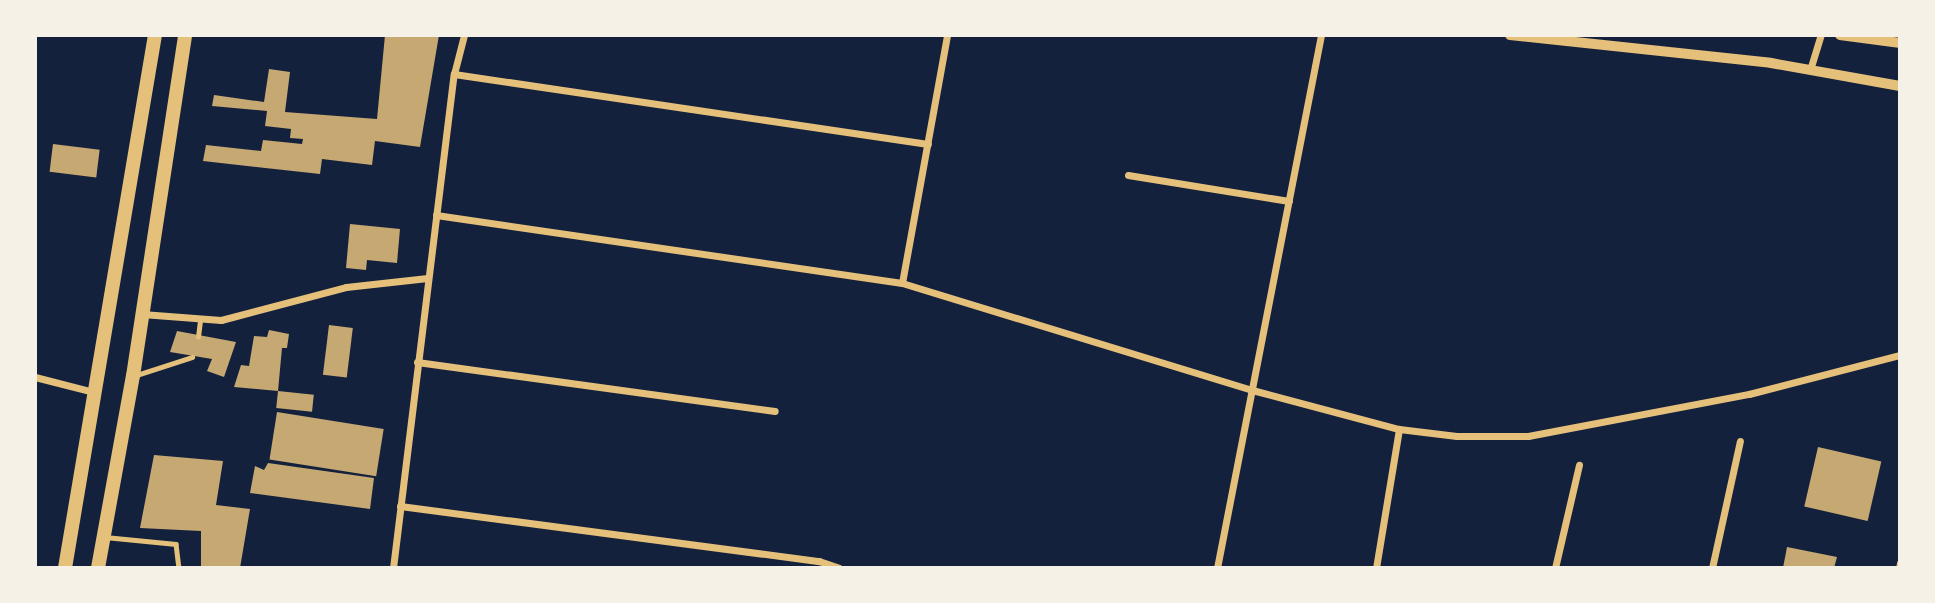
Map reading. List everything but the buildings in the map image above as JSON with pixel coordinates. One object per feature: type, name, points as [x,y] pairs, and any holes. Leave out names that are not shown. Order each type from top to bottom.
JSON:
[{"type":"highway","points":[[98,568],[133,376],[185,35]]},
{"type":"highway","points":[[65,568],[152,36]]},
{"type":"street","points":[[393,568],[454,74],[464,35]]},
{"type":"street","points":[[902,283],[947,35]]},
{"type":"street","points":[[1217,568],[1321,35]]},
{"type":"street","points":[[1510,35],[1810,70],[1900,86]]},
{"type":"street","points":[[1810,70],[1821,35]]},
{"type":"street","points":[[1840,35],[1900,43]]},
{"type":"street","points":[[454,74],[928,144]]},
{"type":"street","points":[[1128,175],[1289,201]]},
{"type":"street","points":[[436,215],[902,283],[1252,390],[1399,429],[1486,438],[1528,436],[1749,394],[1900,355]]},
{"type":"street","points":[[142,314],[200,321],[276,308],[346,287],[428,278]]},
{"type":"street","points":[[417,362],[775,411]]},
{"type":"street","points":[[35,377],[95,392]]},
{"type":"street","points":[[1376,568],[1399,429]]},
{"type":"street","points":[[1712,568],[1740,441]]},
{"type":"street","points":[[1555,568],[1578,465]]},
{"type":"street","points":[[400,506],[819,561],[839,568]]},
{"type":"street","points":[[1899,568],[1900,563]]},
{"type":"lane","points":[[198,337],[200,321]]},
{"type":"lane","points":[[133,376],[192,357]]},
{"type":"lane","points":[[103,536],[176,544],[179,568]]}]
